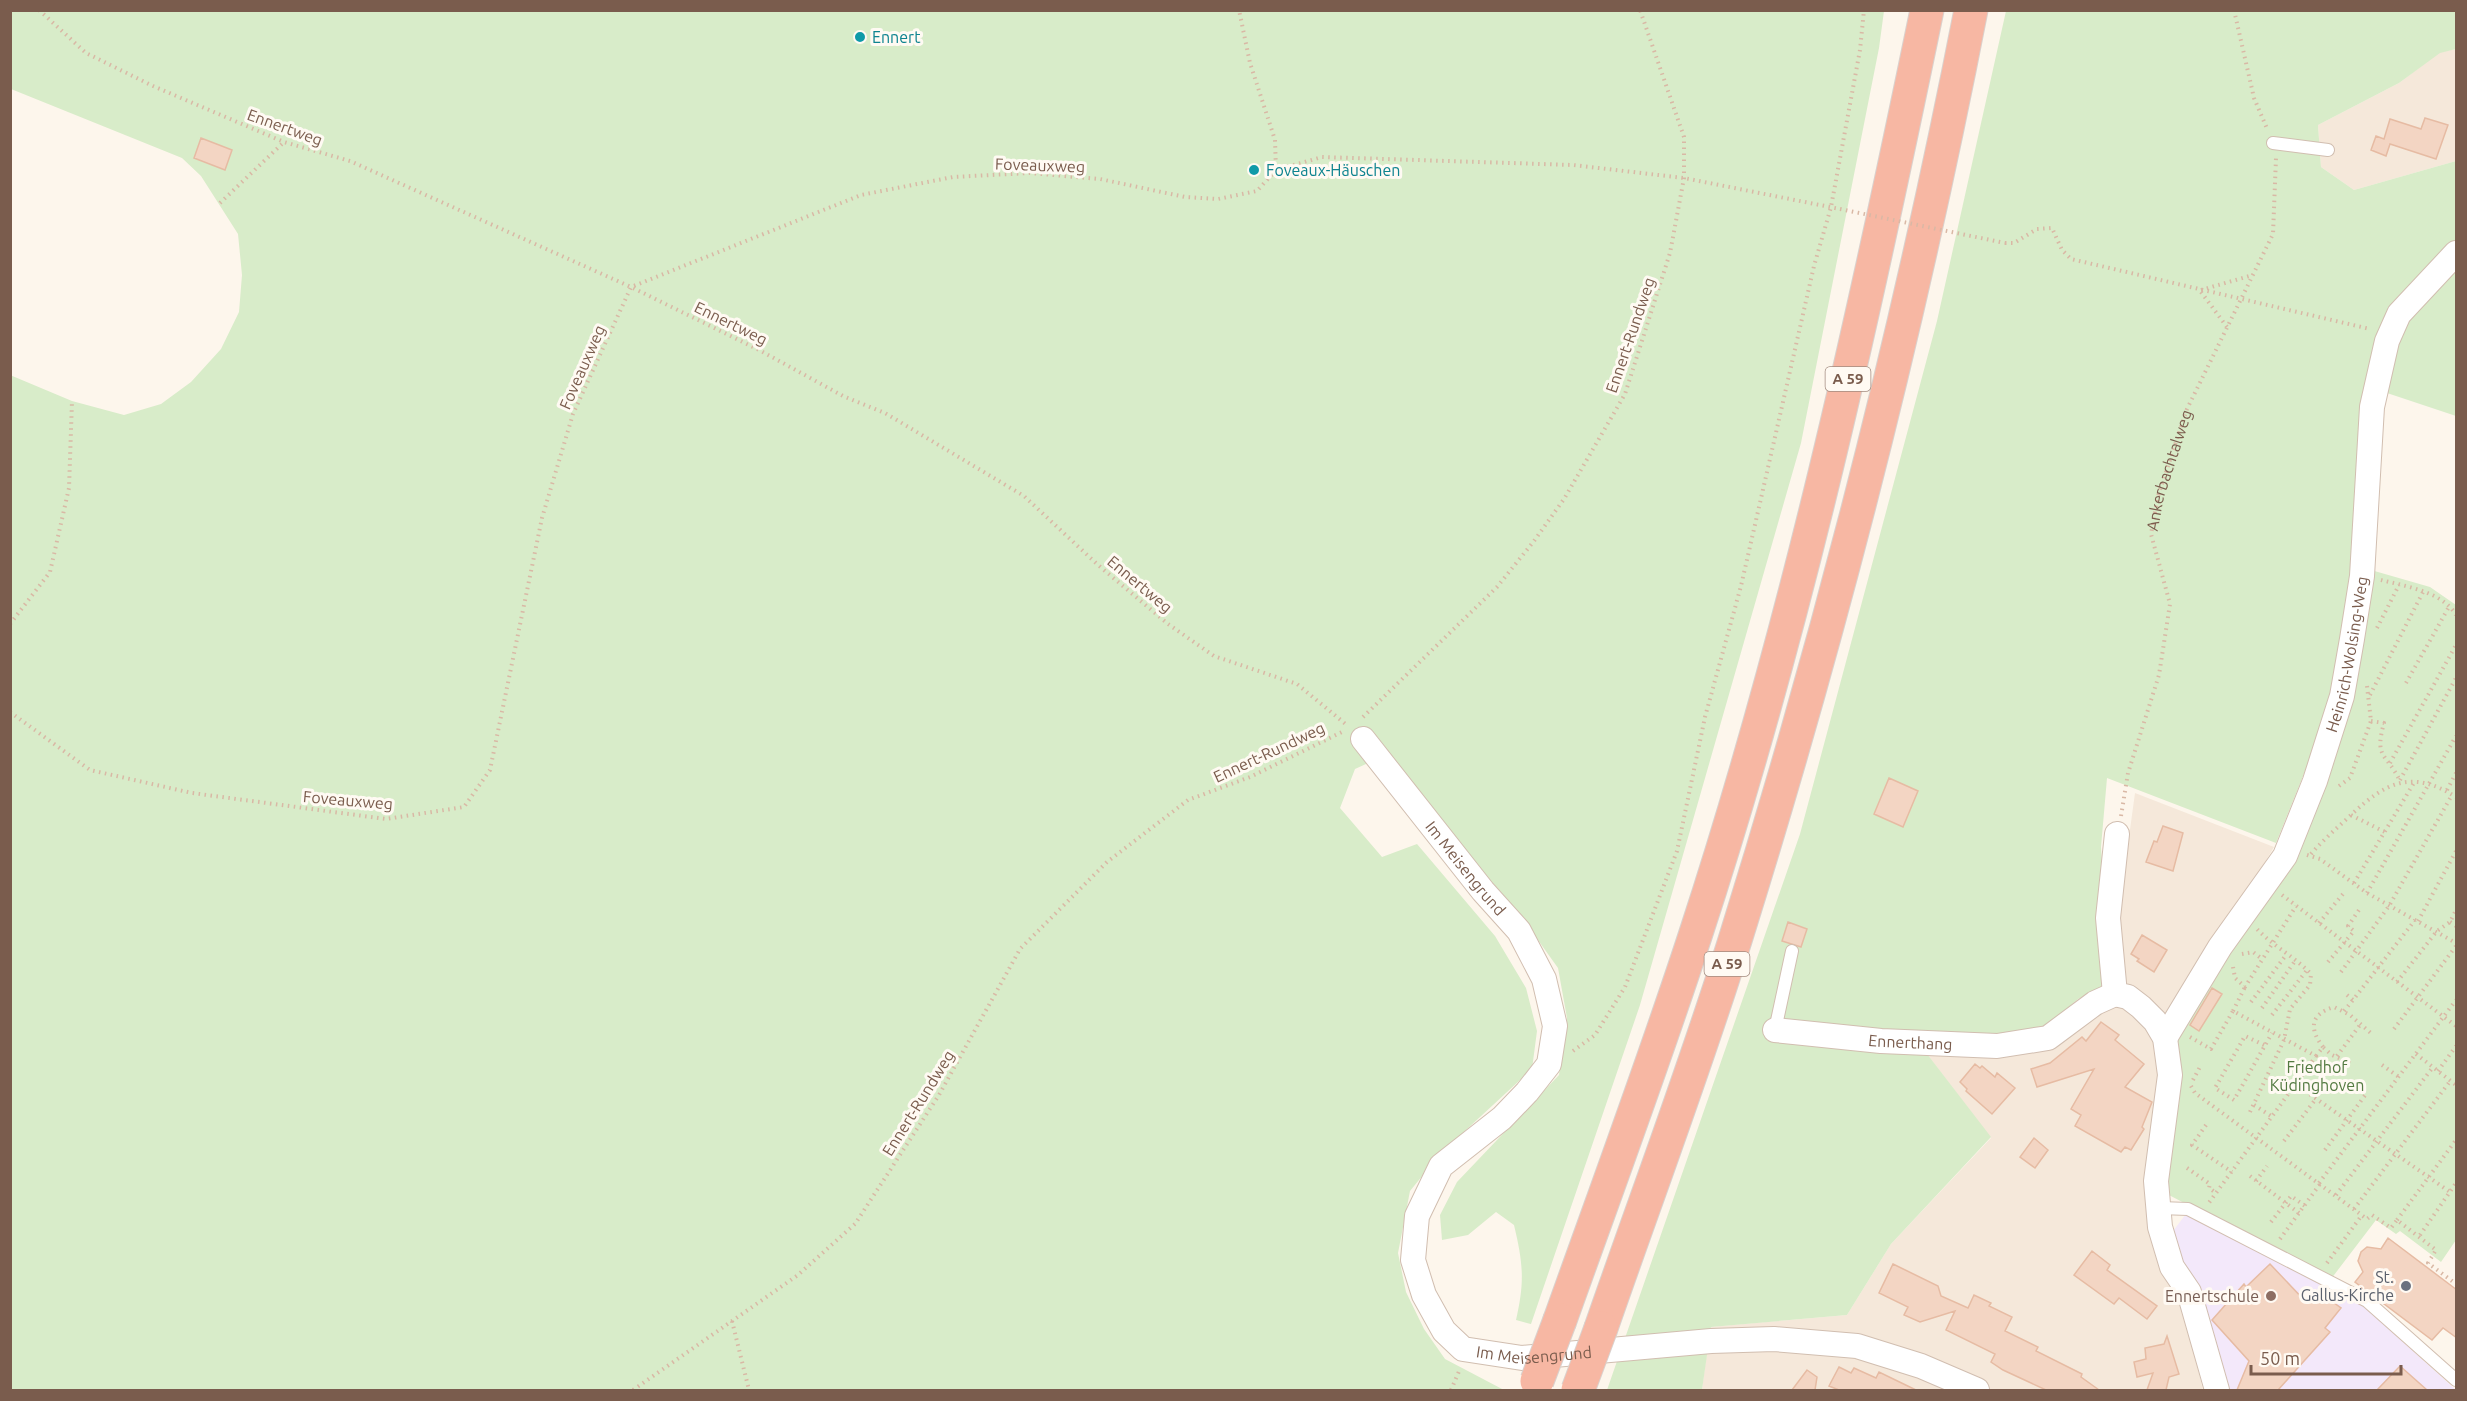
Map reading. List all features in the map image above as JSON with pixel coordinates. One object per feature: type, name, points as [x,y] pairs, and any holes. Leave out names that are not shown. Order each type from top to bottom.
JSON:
[{"type":"highway","name":"A 59","points":[[1535,1386],[1697,932],[1753,744],[1855,353],[1927,10]]},
{"type":"highway","name":"A 59","points":[[1578,1390],[1735,940],[1837,596],[1933,199],[1971,10]]},
{"type":"street","name":"Heinrich-Wolsing-Weg","points":[[2173,1035],[2220,947],[2285,856],[2315,781],[2342,696],[2352,639],[2361,576],[2372,407],[2387,340],[2399,314],[2457,253]]},
{"type":"street","name":"Im Meisengrund","points":[[1356,733],[1483,891],[1519,931],[1544,980],[1555,1026],[1549,1064],[1502,1118],[1441,1166],[1417,1216],[1413,1260],[1424,1295],[1444,1331],[1463,1349],[1522,1358],[1711,1341],[1774,1340],[1857,1346],[1921,1366],[1977,1390]]},
{"type":"street","points":[[2118,834],[2108,918],[2115,988],[2173,1035],[2156,1180],[2160,1227],[2172,1267],[2189,1292],[2217,1390]]},
{"type":"street","name":"Ennerthang","points":[[1774,1030],[1881,1041],[1997,1046],[2048,1038],[2115,988]]},
{"type":"lane","points":[[2273,143],[2328,150]]},
{"type":"lane","name":"Ennerthang","points":[[1774,1030],[1792,951]]},
{"type":"lane","points":[[2160,1208],[2188,1209],[2367,1301],[2457,1380]]},
{"type":"path","name":"Ennertweg","points":[[39,10],[86,53],[153,86],[284,142],[351,161],[631,287],[761,351],[843,396],[885,413],[1024,496],[1098,565],[1168,624],[1214,656],[1297,684],[1356,733]]},
{"type":"path","points":[[1239,10],[1250,63],[1267,106],[1275,140],[1276,170],[1322,157],[1573,165],[1684,178],[2005,243],[2014,243],[2037,229],[2052,228],[2062,250],[2071,259],[2370,330]]},
{"type":"path","name":"Ennert-Rundweg","points":[[633,1390],[798,1275],[855,1224],[939,1095],[1020,950],[1107,862],[1188,800],[1251,777],[1356,733],[1371,712],[1438,642],[1497,587],[1564,499],[1625,394],[1670,254],[1684,178],[1684,137],[1640,10]]},
{"type":"path","points":[[1549,1064],[1595,1035],[1625,987],[1677,851],[1705,717],[1741,586],[1814,266],[1831,207],[1860,50],[1864,10]]},
{"type":"path","name":"Ankerbachtalweg","points":[[2118,834],[2128,773],[2159,675],[2170,604],[2151,534],[2158,496],[2187,409],[2273,234],[2276,157],[2273,143],[2254,98],[2234,10]]},
{"type":"path","points":[[220,203],[284,142]]},
{"type":"path","name":"Foveauxweg","points":[[10,712],[90,770],[192,793],[386,819],[464,807],[490,770],[542,518],[573,414],[631,287],[861,195],[952,177],[1029,173],[1100,179],[1185,197],[1218,199],[1257,191],[1276,170]]},
{"type":"path","points":[[2200,291],[2253,275]]},
{"type":"path","points":[[2200,291],[2227,327]]},
{"type":"path","points":[[10,624],[50,572],[69,488],[72,401]]},
{"type":"path","points":[[2371,578],[2423,592],[2450,604],[2457,615]]},
{"type":"path","points":[[2373,635],[2399,585]]},
{"type":"path","points":[[2369,697],[2423,592]]},
{"type":"path","points":[[2406,683],[2450,604]]},
{"type":"path","points":[[2390,763],[2457,645]]},
{"type":"path","points":[[2339,786],[2350,778],[2371,721],[2366,676]]},
{"type":"path","points":[[2400,781],[2457,678]]},
{"type":"path","points":[[2371,721],[2384,723],[2378,744],[2379,752],[2390,763],[2400,781]]},
{"type":"path","points":[[2367,893],[2457,736]]},
{"type":"path","points":[[2446,790],[2457,773]]},
{"type":"path","points":[[2310,855],[2375,793],[2400,781],[2429,784],[2455,796],[2389,906],[2342,972]]},
{"type":"path","points":[[2354,883],[2416,781]]},
{"type":"path","points":[[2351,815],[2385,832]]},
{"type":"path","points":[[2344,1011],[2416,921],[2457,851]]},
{"type":"path","points":[[2303,855],[2310,855],[2367,893],[2437,931],[2457,945],[2394,1029]]},
{"type":"path","points":[[2276,890],[2356,953],[2457,1026]]},
{"type":"path","points":[[2319,923],[2343,894]]},
{"type":"path","points":[[2173,1035],[2211,1049],[2262,958],[2296,906]]},
{"type":"path","points":[[2328,962],[2354,931],[2348,926],[2361,907]]},
{"type":"path","points":[[2397,982],[2437,931],[2450,922],[2457,910]]},
{"type":"path","points":[[2450,922],[2457,926]]},
{"type":"path","points":[[2250,1112],[2284,1040],[2290,1009],[2310,985],[2311,974],[2258,931]]},
{"type":"path","points":[[2238,956],[2253,952],[2262,958]]},
{"type":"path","points":[[2251,1002],[2286,955]]},
{"type":"path","points":[[2235,961],[2235,978],[2245,987]]},
{"type":"path","points":[[2262,1008],[2295,962]]},
{"type":"path","points":[[2272,1015],[2307,970]]},
{"type":"path","points":[[2347,995],[2353,1000]]},
{"type":"path","points":[[2278,1242],[2358,1130],[2457,1000]]},
{"type":"path","points":[[2350,1064],[2323,1047],[2315,1037],[2314,1024],[2319,1014],[2334,1007],[2344,1011],[2372,1034]]},
{"type":"path","points":[[2233,1011],[2316,1056]]},
{"type":"path","points":[[2337,1056],[2360,1025]]},
{"type":"path","points":[[2264,1045],[2246,1036],[2215,1088],[2234,1100],[2272,1033]]},
{"type":"path","points":[[2438,1071],[2457,1046]]},
{"type":"path","points":[[2206,1207],[2323,1047]]},
{"type":"path","points":[[2416,1054],[2457,1085]]},
{"type":"path","points":[[2201,1065],[2190,1084],[2194,1093],[2367,1219],[2372,1215],[2391,1228],[2457,1140]]},
{"type":"path","points":[[2382,1065],[2398,1077]]},
{"type":"path","points":[[2336,1195],[2433,1066]]},
{"type":"path","points":[[2354,1209],[2451,1080]]},
{"type":"path","points":[[2295,1084],[2450,1192]]},
{"type":"path","points":[[2325,1150],[2366,1094]]},
{"type":"path","points":[[2284,1141],[2315,1100]]},
{"type":"path","points":[[2254,1105],[2271,1116]]},
{"type":"path","points":[[2206,1125],[2192,1145],[2232,1172]]},
{"type":"path","points":[[2256,1180],[2267,1166]]},
{"type":"path","points":[[2187,1168],[2210,1184],[2209,1188],[2216,1193]]},
{"type":"path","points":[[2250,1176],[2299,1212]]},
{"type":"path","points":[[2420,1235],[2457,1183]]},
{"type":"path","points":[[2271,1222],[2291,1197],[2304,1206]]},
{"type":"path","points":[[2329,1260],[2362,1215]]},
{"type":"path","points":[[2397,1220],[2420,1235],[2436,1250],[2428,1263],[2457,1284]]},
{"type":"path","points":[[732,1322],[749,1390]]},
{"type":"shaded area","points":[[2456,49],[2456,161],[2354,190],[2321,167],[2318,125],[2399,83],[2440,52]]},
{"type":"shaded area","points":[[2135,793],[2274,847],[2166,1028],[2165,1076],[2149,1169],[2203,1390],[1702,1390],[1710,1327],[1847,1315],[1891,1244],[1991,1138],[1913,1036],[2045,1028],[2078,999],[2109,984]]},
{"type":"shaded area","name":"Ennertschule","points":[[2186,1214],[2363,1306],[2456,1390],[2227,1390],[2179,1257],[2173,1231]]},
{"type":"green space","points":[[11,11],[1884,11],[1879,48],[1801,443],[1640,1005],[1531,1324],[1516,1320],[1522,1272],[1514,1225],[1496,1212],[1468,1235],[1442,1240],[1440,1215],[1457,1182],[1559,1075],[1567,1018],[1558,968],[1518,912],[1452,836],[1388,754],[1355,769],[1340,808],[1382,857],[1417,844],[1495,936],[1526,988],[1537,1031],[1532,1069],[1440,1154],[1410,1191],[1398,1253],[1406,1292],[1424,1329],[1445,1359],[1504,1390],[11,1390],[10,375],[72,401],[124,415],[161,404],[191,382],[221,349],[239,312],[242,275],[238,234],[201,176],[182,158],[11,89]]},
{"type":"green space","points":[[2006,11],[2456,11],[2456,49],[2440,53],[2399,83],[2318,125],[2321,167],[2354,190],[2456,161],[2456,416],[2387,393],[2352,588],[2337,692],[2276,843],[2107,778],[2101,847],[2109,984],[2078,999],[2045,1028],[1982,1037],[1914,1037],[1991,1137],[1891,1244],[1847,1315],[1711,1327],[1702,1390],[1607,1390],[1800,834],[1937,321]]},
{"type":"green space","name":"Friedhof Küdinghoven","points":[[2371,570],[2430,587],[2456,605],[2456,1240],[2441,1262],[2400,1231],[2396,1234],[2376,1220],[2331,1279],[2165,1193],[2174,1045],[2209,986],[2295,856]]},
{"type":"building","points":[[2425,118],[2448,125],[2436,159],[2390,144],[2386,156],[2371,150],[2376,136],[2384,139],[2390,119],[2421,129]]},
{"type":"building","points":[[201,138],[232,150],[225,170],[194,158]]},
{"type":"building","points":[[1889,778],[1918,791],[1903,827],[1874,814]]},
{"type":"building","points":[[2163,826],[2183,833],[2173,871],[2146,862]]},
{"type":"building","points":[[1788,922],[1807,929],[1801,947],[1782,941]]},
{"type":"building","points":[[2142,935],[2167,950],[2154,972],[2137,961],[2139,959],[2131,954]]},
{"type":"building","points":[[2212,988],[2222,994],[2199,1031],[2190,1025]]},
{"type":"building","points":[[2101,1022],[2119,1035],[2115,1040],[2144,1064],[2125,1087],[2152,1102],[2142,1127],[2144,1129],[2131,1150],[2125,1147],[2121,1152],[2075,1126],[2081,1115],[2071,1109],[2094,1069],[2037,1087],[2031,1069],[2050,1063],[2082,1037],[2086,1041]]},
{"type":"building","points":[[1975,1064],[1980,1068],[1982,1066],[1995,1077],[1997,1073],[2015,1088],[1992,1114],[1966,1091],[1967,1089],[1960,1082]]},
{"type":"building","points":[[2034,1138],[2048,1150],[2035,1168],[2020,1157]]},
{"type":"building","name":"St. Gallus-Kirche","points":[[2388,1238],[2457,1290],[2457,1338],[2443,1328],[2432,1340],[2355,1282],[2363,1272],[2358,1261],[2361,1252],[2367,1247],[2381,1249]]},
{"type":"building","points":[[2092,1251],[2110,1265],[2107,1270],[2157,1306],[2147,1319],[2119,1298],[2114,1304],[2074,1275]]},
{"type":"building","points":[[1893,1264],[1938,1286],[1941,1296],[1968,1308],[1974,1295],[1991,1303],[1989,1306],[2012,1317],[2005,1331],[2038,1347],[2036,1351],[2082,1374],[2081,1377],[2099,1390],[2046,1390],[2003,1370],[1991,1362],[1995,1354],[1946,1330],[1955,1311],[1920,1322],[1904,1315],[1908,1307],[1879,1293]]},
{"type":"building","points":[[2270,1264],[2306,1302],[2316,1290],[2341,1308],[2325,1328],[2330,1332],[2278,1390],[2237,1390],[2249,1361],[2212,1320],[2244,1284],[2246,1287]]},
{"type":"building","points":[[2167,1336],[2179,1374],[2169,1377],[2166,1390],[2147,1390],[2153,1373],[2137,1377],[2134,1362],[2146,1359],[2145,1348],[2164,1344]]},
{"type":"building","points":[[2400,1366],[2427,1390],[2377,1390]]},
{"type":"building","points":[[1839,1367],[1851,1373],[1854,1368],[1876,1378],[1879,1372],[1916,1390],[1839,1390],[1829,1386]]},
{"type":"building","points":[[1807,1370],[1817,1377],[1815,1390],[1792,1390]]},
{"type":"place","name":"Ennert","points":[[860,37]]},
{"type":"place","name":"Foveaux-Häuschen","points":[[1254,170]]},
{"type":"place","name":"St. Gallus-Kirche","points":[[2406,1286]]},
{"type":"place","name":"Ennertschule","points":[[2271,1296]]}]
